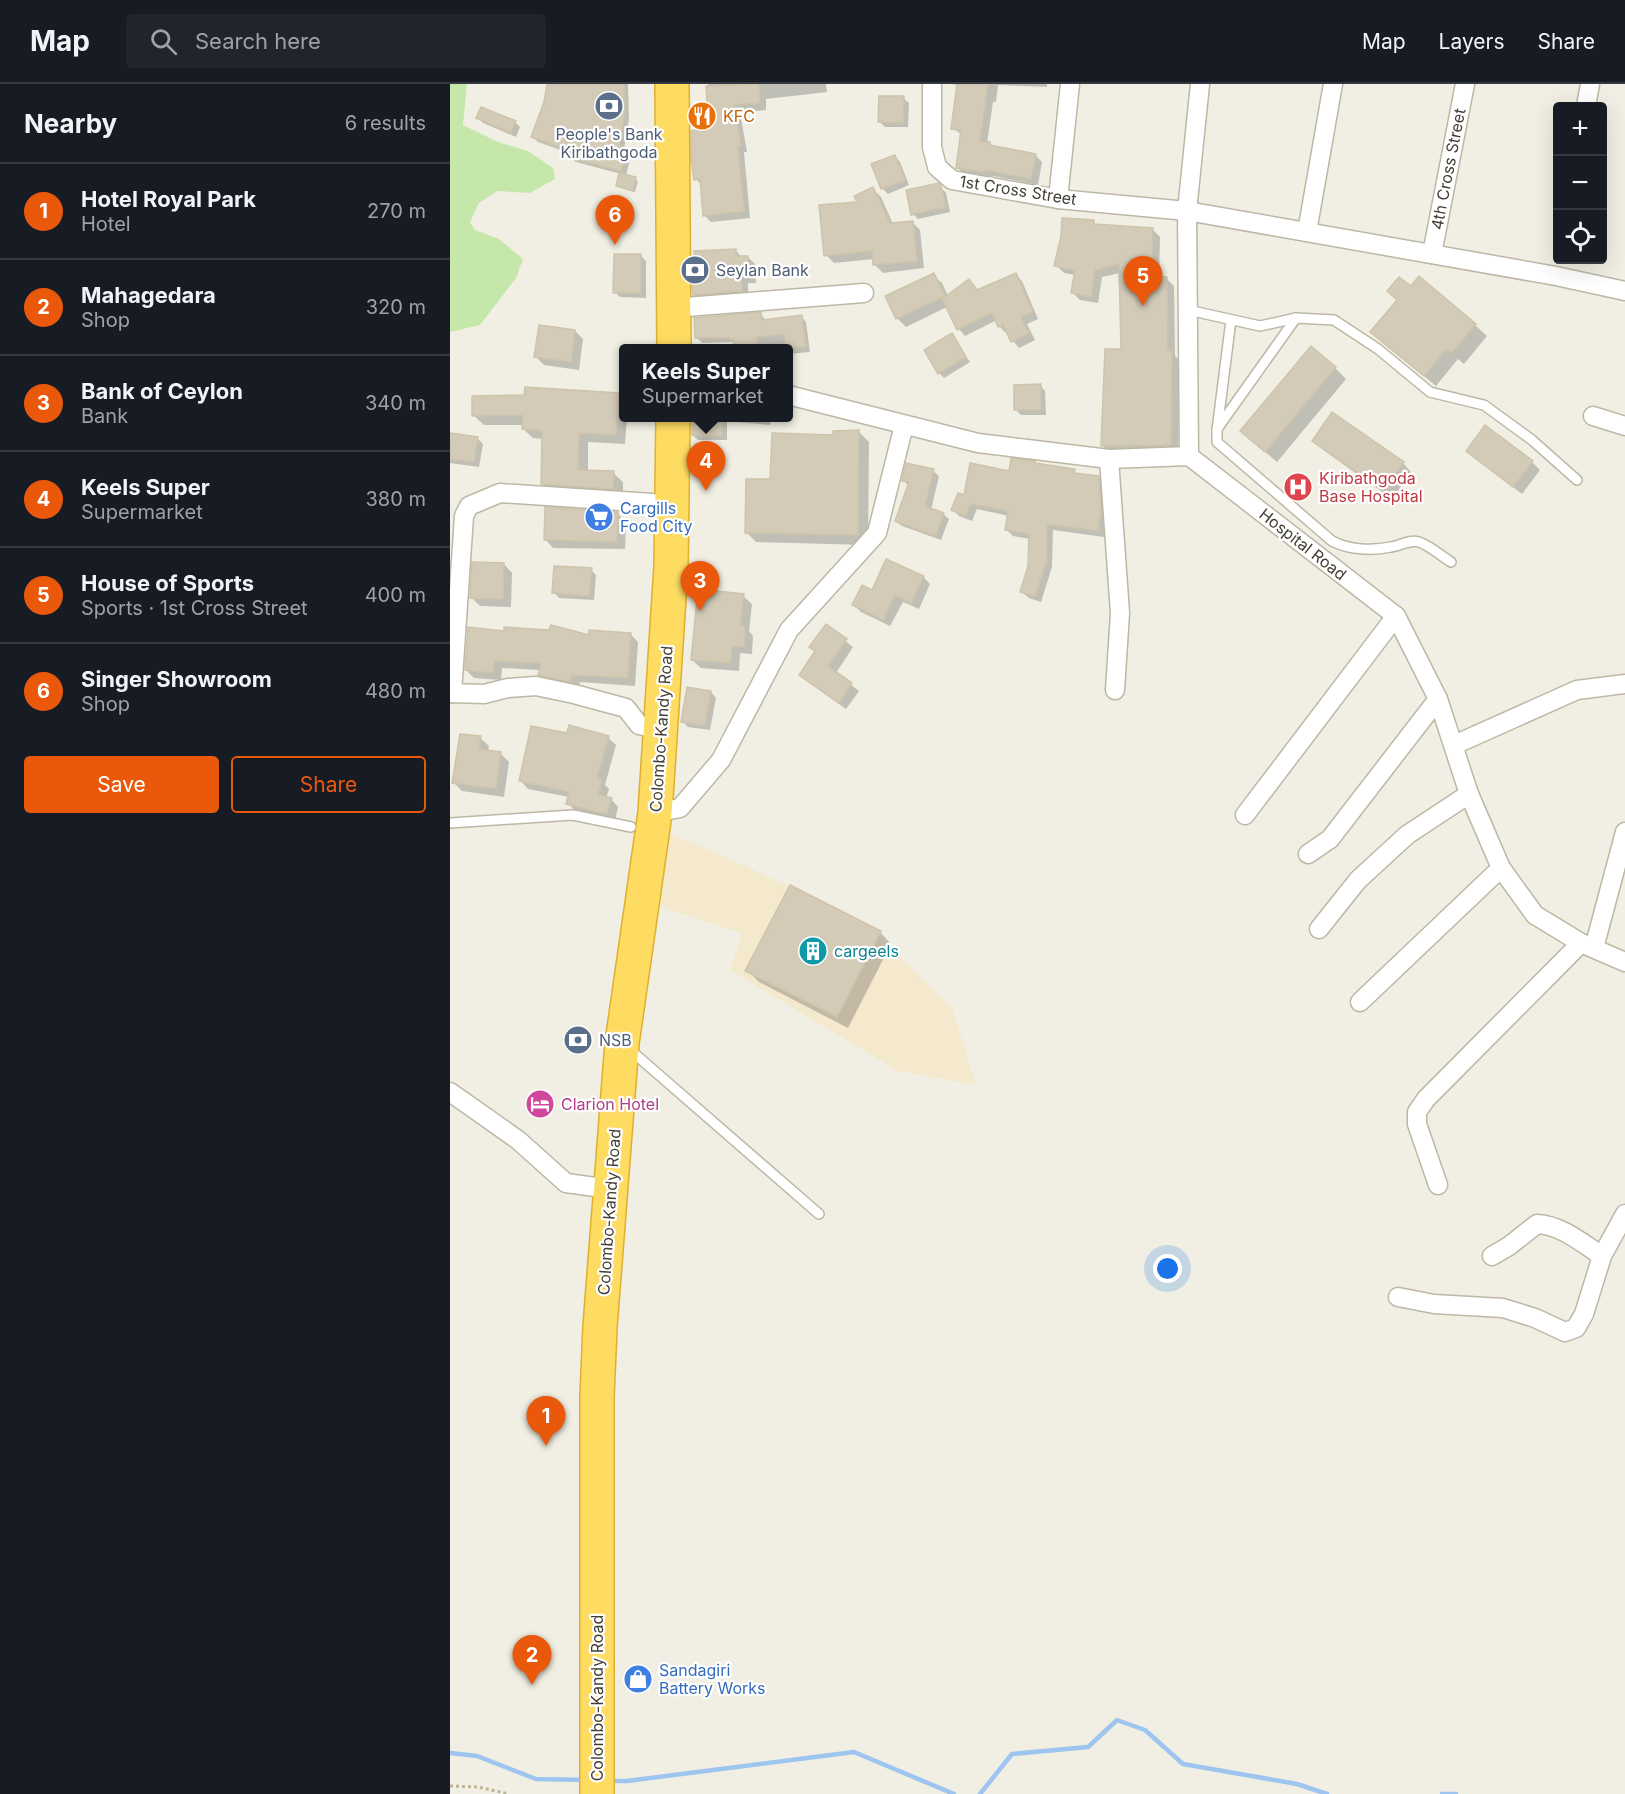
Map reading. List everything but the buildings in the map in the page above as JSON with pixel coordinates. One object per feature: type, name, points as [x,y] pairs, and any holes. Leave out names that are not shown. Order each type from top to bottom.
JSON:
[{"type":"highway","points":[[652,84],[655,344]]},
{"type":"highway","points":[[672,84],[674,344]]},
{"type":"highway","name":"Colombo-Kandy Road","points":[[650,728],[654,422]]},
{"type":"highway","name":"Colombo-Kandy Road","points":[[600,1188],[622,1043],[650,728],[671,567],[673,422]]},
{"type":"highway","name":"Colombo-Kandy Road","points":[[576,1794],[586,1713],[597,1397],[604,1030],[643,820]]},
{"type":"highway","name":"Colombo-Kandy Road","points":[[586,1713],[597,1794]]},
{"type":"street","name":"1st Cross Street","points":[[932,84],[932,147],[937,167],[952,180],[1058,199],[1187,211],[1432,254],[1557,268],[1625,291]]},
{"type":"street","points":[[1058,199],[1070,84]]},
{"type":"street","points":[[793,396],[978,443],[1109,459],[1189,456],[1187,211],[1200,84]]},
{"type":"street","points":[[1307,232],[1333,84]]},
{"type":"street","name":"4th Cross Street","points":[[1432,254],[1465,84]]},
{"type":"street","points":[[1587,102],[1590,84]]},
{"type":"street","points":[[673,308],[864,293]]},
{"type":"street","points":[[1593,416],[1625,426]]},
{"type":"street","points":[[643,820],[680,808],[722,760],[789,630],[877,533],[904,425]]},
{"type":"street","name":"Hospital Road","points":[[1189,456],[1396,616],[1438,699],[1469,794],[1501,868],[1535,915],[1587,946],[1625,962]]},
{"type":"street","points":[[1109,459],[1120,614],[1115,690]]},
{"type":"street","points":[[650,728],[626,708],[536,686],[484,693],[451,693],[464,516],[469,506],[500,493],[653,503]]},
{"type":"street","points":[[1245,815],[1396,616]]},
{"type":"street","points":[[1454,745],[1576,690],[1625,684]]},
{"type":"street","points":[[1308,854],[1330,839],[1438,699]]},
{"type":"street","points":[[1320,929],[1358,880],[1407,835],[1469,794]]},
{"type":"street","points":[[1438,1185],[1417,1124],[1417,1112],[1426,1099],[1587,946],[1625,832]]},
{"type":"street","points":[[1360,1002],[1501,868]]},
{"type":"street","points":[[450,1092],[518,1140],[566,1183],[600,1188]]},
{"type":"street","points":[[1398,1297],[1434,1304],[1503,1308],[1535,1318],[1565,1332],[1576,1328],[1584,1314],[1602,1256],[1625,1214]]},
{"type":"street","points":[[1491,1256],[1509,1246],[1536,1224],[1548,1224],[1567,1233],[1602,1256]]},
{"type":"lane","points":[[1188,310],[1260,326],[1296,318],[1334,320],[1378,349],[1430,392],[1484,405],[1532,440],[1577,480]]},
{"type":"lane","points":[[1216,430],[1296,318]]},
{"type":"lane","points":[[1231,320],[1216,430],[1217,442],[1224,450],[1332,541],[1344,547],[1371,549],[1418,542],[1451,562]]},
{"type":"lane","points":[[450,823],[573,815],[643,820]]},
{"type":"lane","points":[[622,1043],[819,1214]]},
{"type":"path","points":[[450,1786],[478,1787],[509,1794]]},
{"type":"shaded area","points":[[669,833],[748,867],[867,924],[952,1008],[976,1085],[898,1071],[730,970],[742,933],[655,905]]},
{"type":"green space","points":[[450,84],[467,84],[463,125],[498,142],[528,151],[553,168],[555,179],[530,193],[497,191],[479,203],[470,222],[475,230],[499,239],[523,259],[516,278],[480,325],[450,332]]},
{"type":"waterway","points":[[980,1794],[1012,1754],[1088,1747],[1117,1720],[1145,1730],[1183,1764],[1297,1784],[1327,1794]]},
{"type":"waterway","points":[[609,1781],[627,1781],[854,1752],[954,1794]]},
{"type":"waterway","points":[[450,1753],[477,1756],[536,1779],[586,1780]]},
{"type":"waterway","points":[[1442,1794],[1456,1794]]},
{"type":"place","name":"People's Bank Kiribathgoda","points":[[609,106]]},
{"type":"place","name":"KFC","points":[[702,116]]},
{"type":"place","name":"Singer Showroom","points":[[615,245]]},
{"type":"place","name":"Seylan Bank","points":[[695,270]]},
{"type":"place","name":"House of Sports","points":[[1143,306]]},
{"type":"place","name":"Kiribathgoda Base Hospital","points":[[1298,487]]},
{"type":"place","name":"Keels Super","points":[[706,491]]},
{"type":"place","name":"Cargills Food City","points":[[599,517]]},
{"type":"place","name":"Bank of Ceylon","points":[[700,611]]},
{"type":"place","name":"cargeels","points":[[813,951]]},
{"type":"place","name":"NSB","points":[[578,1040]]},
{"type":"place","name":"Clarion Hotel","points":[[540,1104]]},
{"type":"place","name":"Hotel Royal Park","points":[[546,1446]]},
{"type":"place","name":"Sandagiri Battery Works","points":[[638,1679]]},
{"type":"place","name":"Mahagedara","points":[[532,1685]]}]
